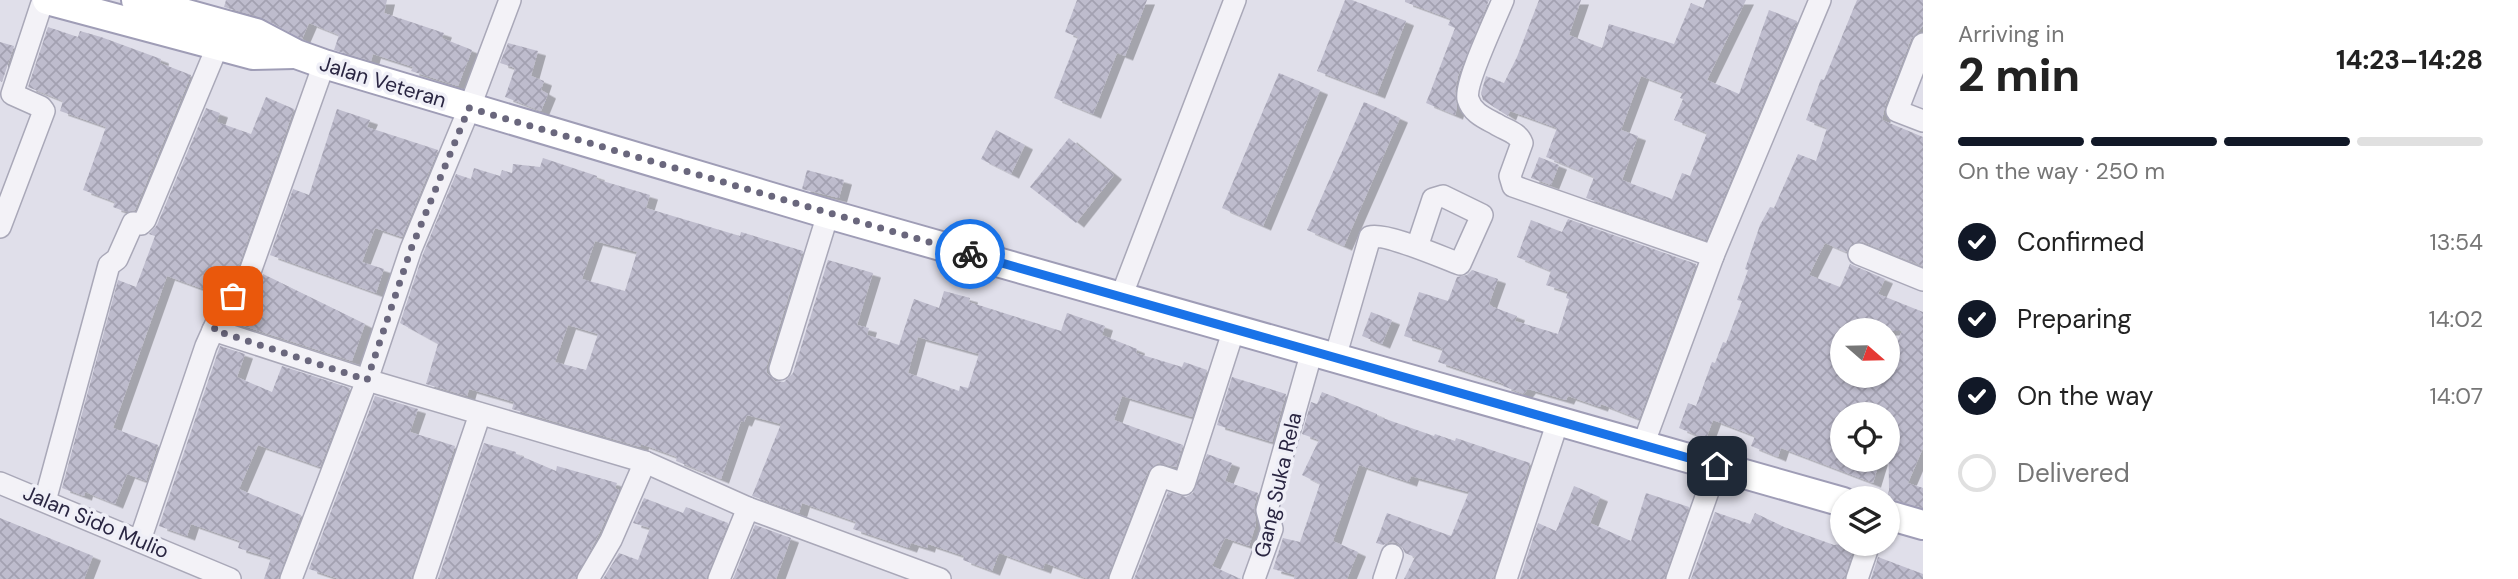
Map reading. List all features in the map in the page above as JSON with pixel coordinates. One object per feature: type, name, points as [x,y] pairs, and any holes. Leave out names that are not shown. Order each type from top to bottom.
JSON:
[{"type":"main road","name":"Jalan Veteran","points":[[45,0],[253,54],[296,54]]},
{"type":"main road","name":"Jalan Veteran","points":[[136,0],[256,33],[296,54],[324,64],[828,214],[1830,498]]},
{"type":"main road","points":[[1900,518],[1923,525]]},
{"type":"street","points":[[0,227],[44,111],[41,107],[12,94],[45,0]]},
{"type":"street","points":[[292,579],[367,380],[411,249],[510,0]]},
{"type":"street","points":[[1121,297],[1235,0]]},
{"type":"street","points":[[1503,0],[1469,83],[1468,98],[1475,112],[1520,138],[1522,143],[1510,176],[1513,186],[1713,256]]},
{"type":"street","points":[[1643,445],[1713,256],[1820,0]]},
{"type":"street","points":[[1923,44],[1897,111],[1923,121]]},
{"type":"street","points":[[45,501],[109,265],[117,259],[133,223],[142,223],[145,220],[218,45]]},
{"type":"street","points":[[140,540],[214,330],[224,306],[246,283],[324,64]]},
{"type":"street","points":[[780,369],[828,214]]},
{"type":"street","name":"Gang Suka Rela","points":[[1254,579],[1272,529],[1267,510],[1323,354],[1370,237],[1375,235],[1416,247]]},
{"type":"street","points":[[1858,254],[1923,280]]},
{"type":"street","points":[[1121,579],[1160,476],[1184,484],[1234,329]]},
{"type":"street","points":[[214,330],[367,380],[645,462],[748,508],[940,579]]},
{"type":"street","points":[[424,579],[480,414]]},
{"type":"street","points":[[1506,579],[1558,421]]},
{"type":"street","points":[[588,579],[611,540],[645,462]]},
{"type":"street","points":[[1677,579],[1717,466]]},
{"type":"street","name":"Jalan Sido Mulio","points":[[0,483],[230,579]]},
{"type":"street","points":[[719,579],[748,508]]},
{"type":"street","points":[[1384,579],[1392,555]]},
{"type":"street","points":[[1857,579],[1865,556]]},
{"type":"building","points":[[226,0],[387,0],[384,13],[444,33],[442,38],[472,50],[458,86],[411,71],[413,67],[373,54],[371,61],[334,50],[339,35],[309,23],[302,39],[263,18],[224,7]]},
{"type":"building","points":[[1077,0],[1147,0],[1125,56],[1117,53],[1093,114],[1054,98],[1078,37],[1065,32]]},
{"type":"building","points":[[1345,0],[1352,0],[1406,21],[1377,94],[1317,71]]},
{"type":"building","points":[[1405,0],[1489,0],[1458,76],[1455,115],[1426,103],[1455,28],[1448,25],[1451,19]]},
{"type":"building","points":[[1539,0],[1581,0],[1569,35],[1602,48],[1609,24],[1674,44],[1691,3],[1703,8],[1706,0],[1746,0],[1707,80],[1739,94],[1769,10],[1797,21],[1706,240],[1586,198],[1594,177],[1546,157],[1557,128],[1510,111],[1508,116],[1483,100],[1481,93],[1486,76],[1504,83]],"holes":[[[1641,76],[1683,92],[1680,98],[1683,99],[1674,120],[1707,133],[1690,176],[1682,173],[1672,199],[1622,180],[1638,136],[1621,130]]]},
{"type":"building","points":[[1857,0],[1923,0],[1923,26],[1911,39],[1882,120],[1923,137],[1923,266],[1863,242],[1852,243],[1846,252],[1825,243],[1809,275],[1840,287],[1850,264],[1885,279],[1878,294],[1923,312],[1923,448],[1908,483],[1923,488],[1923,508],[1900,502],[1900,486],[1889,486],[1889,472],[1900,472],[1900,402],[1830,402],[1830,467],[1781,448],[1778,457],[1751,446],[1755,436],[1713,420],[1706,439],[1679,428],[1688,403],[1696,406],[1712,362],[1715,363],[1723,342],[1726,343],[1742,301],[1737,300],[1760,225],[1770,207],[1774,208],[1798,154],[1816,161],[1827,128],[1806,120],[1821,79],[1824,80]]},
{"type":"building","points":[[48,27],[78,37],[80,31],[101,37],[161,59],[160,63],[191,75],[135,210],[126,212],[113,207],[115,202],[83,190],[106,127],[60,111],[63,101],[28,87]]},
{"type":"building","points":[[0,42],[14,46],[2,82],[0,81]]},
{"type":"building","points":[[508,43],[538,51],[531,76],[544,81],[541,90],[548,94],[541,111],[505,97],[515,68],[500,63]]},
{"type":"building","points":[[1279,73],[1320,90],[1263,226],[1222,208]]},
{"type":"building","points":[[266,97],[294,109],[235,276],[217,294],[167,276],[113,428],[158,445],[146,481],[127,474],[115,504],[85,492],[84,496],[62,488],[118,280],[136,287],[155,236],[149,234],[157,225],[206,108],[220,113],[217,122],[251,134]]},
{"type":"building","points":[[1364,102],[1400,118],[1344,246],[1307,230]]},
{"type":"building","points":[[337,109],[370,120],[367,127],[438,150],[402,237],[375,228],[362,262],[384,269],[376,293],[270,255],[293,189],[309,195]]},
{"type":"building","points":[[996,130],[1025,145],[1011,174],[981,159]]},
{"type":"building","points":[[1069,138],[1114,175],[1076,223],[1030,187]]},
{"type":"building","points":[[1539,157],[1559,165],[1551,185],[1531,178]]},
{"type":"building","points":[[543,158],[597,176],[596,179],[650,195],[646,208],[740,236],[741,232],[803,251],[767,365],[767,373],[775,381],[784,382],[793,373],[828,260],[873,273],[857,325],[869,328],[867,335],[899,345],[914,299],[939,308],[944,291],[970,298],[969,302],[1061,331],[1067,313],[1105,326],[1102,335],[1137,349],[1136,353],[1182,367],[1184,362],[1207,370],[1192,417],[1122,396],[1114,420],[1183,445],[1176,467],[1158,463],[1148,471],[1107,579],[1088,579],[1045,563],[1043,569],[999,553],[992,571],[963,560],[964,556],[928,544],[927,548],[911,543],[909,548],[853,529],[856,522],[802,503],[799,513],[752,496],[781,424],[747,415],[744,422],[741,421],[721,479],[676,461],[677,457],[641,444],[640,447],[512,409],[514,402],[469,389],[467,396],[426,384],[438,344],[400,323],[423,254],[456,174],[471,179],[474,168],[500,176],[502,170],[512,173],[513,164],[540,167]],"holes":[[[595,241],[637,252],[625,291],[582,279]],[[568,325],[598,334],[586,370],[555,362]],[[918,337],[979,354],[968,388],[960,386],[959,391],[908,373]]]},
{"type":"building","points":[[807,170],[844,180],[839,198],[802,189]]},
{"type":"building","points":[[1568,219],[1696,264],[1639,419],[1601,404],[1600,407],[1568,396],[1566,400],[1528,389],[1524,394],[1503,386],[1504,384],[1438,362],[1443,349],[1404,336],[1419,292],[1448,301],[1457,277],[1467,275],[1472,270],[1498,279],[1489,304],[1493,307],[1517,316],[1515,321],[1558,334],[1569,299],[1566,298],[1568,292],[1546,285],[1551,271],[1517,257],[1531,220],[1562,232]]},
{"type":"building","points":[[263,274],[365,324],[352,361],[231,322],[235,313],[256,292]]},
{"type":"building","points":[[1371,312],[1392,320],[1382,344],[1362,336]]},
{"type":"building","points":[[220,346],[245,354],[237,377],[272,392],[282,366],[350,388],[320,467],[258,445],[239,489],[301,515],[278,579],[264,579],[271,558],[238,548],[240,541],[191,524],[187,536],[159,526]]},
{"type":"building","points":[[1232,377],[1286,394],[1272,442],[1217,425]]},
{"type":"building","points":[[1322,392],[1377,416],[1434,436],[1435,434],[1455,441],[1456,438],[1530,463],[1493,579],[1404,579],[1415,557],[1405,553],[1397,543],[1376,543],[1387,513],[1451,536],[1469,492],[1411,476],[1409,482],[1359,465],[1333,541],[1358,552],[1347,579],[1294,579],[1295,575],[1273,569],[1283,538],[1300,542],[1320,484],[1302,475],[1319,440],[1302,434],[1311,402],[1317,404]]},
{"type":"building","points":[[375,396],[418,409],[410,432],[455,446],[411,579],[339,579],[309,569]]},
{"type":"building","points":[[484,443],[516,452],[556,471],[557,466],[617,483],[615,488],[619,490],[575,579],[438,579]]},
{"type":"building","points":[[1207,454],[1232,463],[1225,481],[1258,493],[1254,507],[1256,524],[1249,546],[1225,538],[1212,566],[1241,579],[1134,579],[1168,492],[1186,497],[1193,493]]},
{"type":"building","points":[[1844,472],[1876,472],[1873,483]]},
{"type":"building","points":[[1574,486],[1600,497],[1590,523],[1631,541],[1646,493],[1689,507],[1664,579],[1520,579],[1538,523],[1556,531]]},
{"type":"building","points":[[644,498],[683,513],[686,507],[728,523],[706,579],[603,579],[619,553],[638,560],[650,528],[633,523]]},
{"type":"building","points":[[1715,512],[1750,524],[1755,513],[1830,544],[1830,556],[1851,556],[1844,579],[1691,579]]},
{"type":"building","points":[[0,518],[93,556],[84,579],[0,579]]},
{"type":"building","points":[[755,525],[791,538],[776,579],[733,579]]},
{"type":"building","points":[[1878,557],[1923,574],[1923,579],[1871,579]]},
{"type":"way so far","points":[[233,296],[224,306],[214,330],[367,380],[411,249],[469,108],[970,254]]},
{"type":"route","points":[[970,254],[1717,466]]}]
